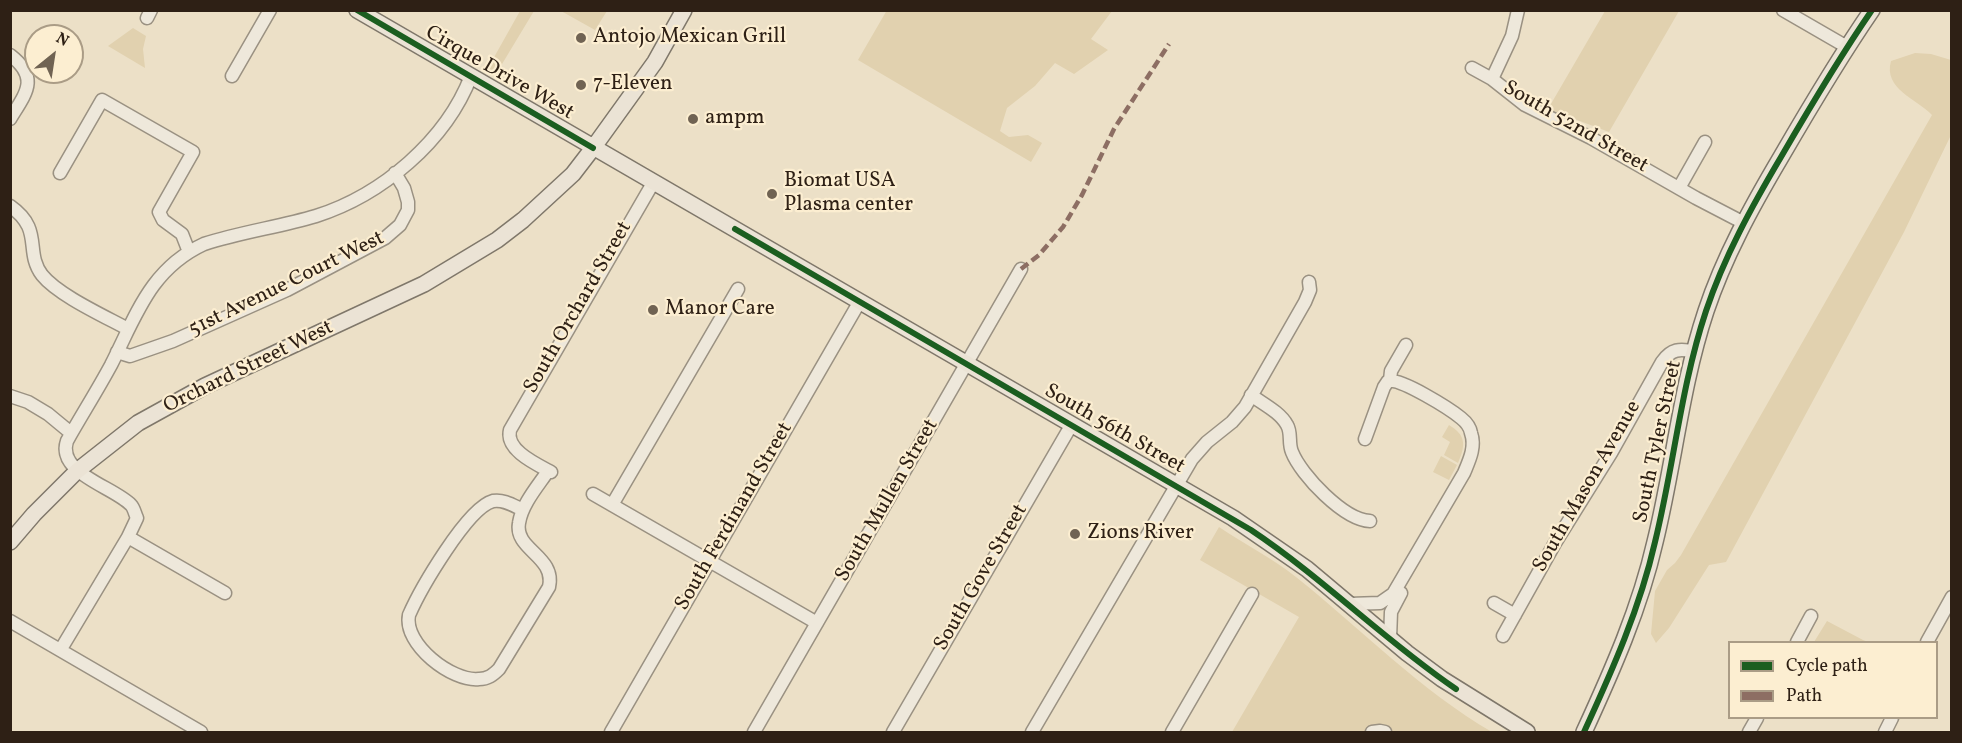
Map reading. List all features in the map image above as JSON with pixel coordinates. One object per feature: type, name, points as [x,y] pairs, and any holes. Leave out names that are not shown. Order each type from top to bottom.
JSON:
[{"type":"main road","name":"Cirque Drive West","points":[[357,10],[593,148]]},
{"type":"main road","points":[[593,148],[655,62],[684,10]]},
{"type":"main road","name":"South Tyler Street","points":[[1584,732],[1621,646],[1648,571],[1695,352],[1714,288],[1744,223],[1803,119],[1872,10]]},
{"type":"main road","name":"South 56th Street","points":[[593,148],[1072,424],[1270,542],[1307,569],[1390,639],[1449,684],[1527,732]]},
{"type":"main road","name":"Orchard Street West","points":[[10,542],[77,471],[117,438],[179,400],[424,284],[459,264],[530,215],[573,174],[593,148]]},
{"type":"street","points":[[231,76],[270,10]]},
{"type":"street","points":[[1492,79],[1512,36],[1518,10]]},
{"type":"street","points":[[1783,10],[1847,47]]},
{"type":"street","points":[[10,55],[20,63],[28,75],[27,89],[10,119]]},
{"type":"street","name":"South 52nd Street","points":[[1472,68],[1492,79],[1526,105],[1591,138],[1744,223]]},
{"type":"street","points":[[61,649],[137,518],[132,505],[77,471],[65,451],[67,441],[159,277],[189,252],[212,242],[307,218],[329,211],[367,193],[395,173],[437,132],[462,96],[471,76]]},
{"type":"street","points":[[60,173],[102,100],[193,152],[159,214],[163,220],[182,234],[189,252]]},
{"type":"street","points":[[1679,188],[1705,142]]},
{"type":"street","name":"51st Avenue Court West","points":[[117,352],[130,356],[173,341],[286,290],[385,238],[400,225],[408,210],[404,188],[395,173]]},
{"type":"street","name":"South Orchard Street","points":[[523,510],[550,471],[513,446],[508,435],[512,423],[653,183]]},
{"type":"street","points":[[10,206],[25,218],[29,225],[37,264],[46,279],[69,296],[128,329]]},
{"type":"street","name":"South Mullen Street","points":[[754,732],[1021,269]]},
{"type":"street","points":[[1032,732],[1192,459],[1207,442],[1238,416],[1251,395],[1305,302],[1310,290],[1309,282]]},
{"type":"street","points":[[612,504],[738,289]]},
{"type":"street","name":"South Ferdinand Street","points":[[611,732],[860,302]]},
{"type":"street","points":[[1365,439],[1382,391],[1390,380],[1390,371],[1406,345]]},
{"type":"street","name":"South Mason Avenue","points":[[1503,636],[1662,362],[1674,350],[1695,352]]},
{"type":"street","points":[[1349,604],[1375,604],[1389,598],[1426,541],[1464,473],[1472,451],[1472,435],[1466,424],[1455,414],[1399,382],[1390,380]]},
{"type":"street","points":[[1251,395],[1285,423],[1289,431],[1292,454],[1323,495],[1358,518],[1370,521]]},
{"type":"street","points":[[10,396],[28,402],[48,414],[71,433]]},
{"type":"street","name":"South Gove Street","points":[[893,732],[1072,424]]},
{"type":"street","points":[[593,494],[817,623]]},
{"type":"street","points":[[497,501],[523,510],[518,524],[519,533],[526,545],[548,568],[549,587],[499,669],[488,678],[476,680],[466,678],[421,650],[410,633],[409,615],[457,532],[471,516],[485,505],[497,501]]},
{"type":"street","points":[[128,537],[225,593]]},
{"type":"street","points":[[1390,639],[1391,612],[1425,552],[1426,541]]},
{"type":"street","points":[[1172,732],[1252,594]]},
{"type":"street","points":[[1928,641],[1952,597]]},
{"type":"street","points":[[1494,603],[1515,615]]},
{"type":"street","points":[[1798,641],[1811,616]]},
{"type":"street","points":[[10,621],[201,732]]},
{"type":"street","points":[[1372,732],[1385,732]]},
{"type":"shaded area","points":[[887,10],[1112,11],[1091,39],[1108,50],[1074,74],[1055,63],[1035,86],[1007,108],[1000,131],[1009,137],[1028,135],[1042,143],[1031,162],[858,60]]},
{"type":"shaded area","points":[[520,11],[534,11],[496,74],[488,68]]},
{"type":"shaded area","points":[[561,11],[607,11],[595,30]]},
{"type":"shaded area","points":[[1605,11],[1679,11],[1609,132],[1548,109]]},
{"type":"shaded area","points":[[133,28],[146,36],[143,49],[145,68],[108,46]]},
{"type":"shaded area","points":[[1915,53],[1931,54],[1951,60],[1951,135],[1904,232],[1726,562],[1709,565],[1669,628],[1656,643],[1651,634],[1655,591],[1667,570],[1681,555],[1932,115],[1903,92],[1892,79],[1891,61]]},
{"type":"shaded area","points":[[1449,425],[1459,433],[1463,441],[1458,463],[1444,455],[1450,442],[1442,437]]},
{"type":"shaded area","points":[[1441,456],[1457,465],[1449,480],[1433,472]]},
{"type":"shaded area","points":[[1219,527],[1287,570],[1415,678],[1492,732],[1232,732],[1299,617],[1200,560]]},
{"type":"shaded area","points":[[1827,621],[1866,641],[1815,641]]},
{"type":"marked path","points":[[1021,269],[1039,255],[1063,227],[1082,195],[1114,129],[1169,44]]},
{"type":"cycle path","points":[[357,10],[593,148]]},
{"type":"cycle path","points":[[1584,732],[1605,686],[1642,591],[1662,513],[1690,368],[1713,291],[1739,232],[1760,194],[1825,83],[1872,10]]},
{"type":"cycle path","points":[[735,229],[1251,530],[1303,568],[1429,670],[1456,689]]},
{"type":"place","name":"Antojo Mexican Grill","points":[[581,38]]},
{"type":"place","name":"7-Eleven","points":[[581,85]]},
{"type":"place","name":"ampm","points":[[693,119]]},
{"type":"place","name":"Biomat USA Plasma center","points":[[772,194]]},
{"type":"place","name":"Manor Care","points":[[653,310]]},
{"type":"place","name":"Zions River","points":[[1075,534]]}]
